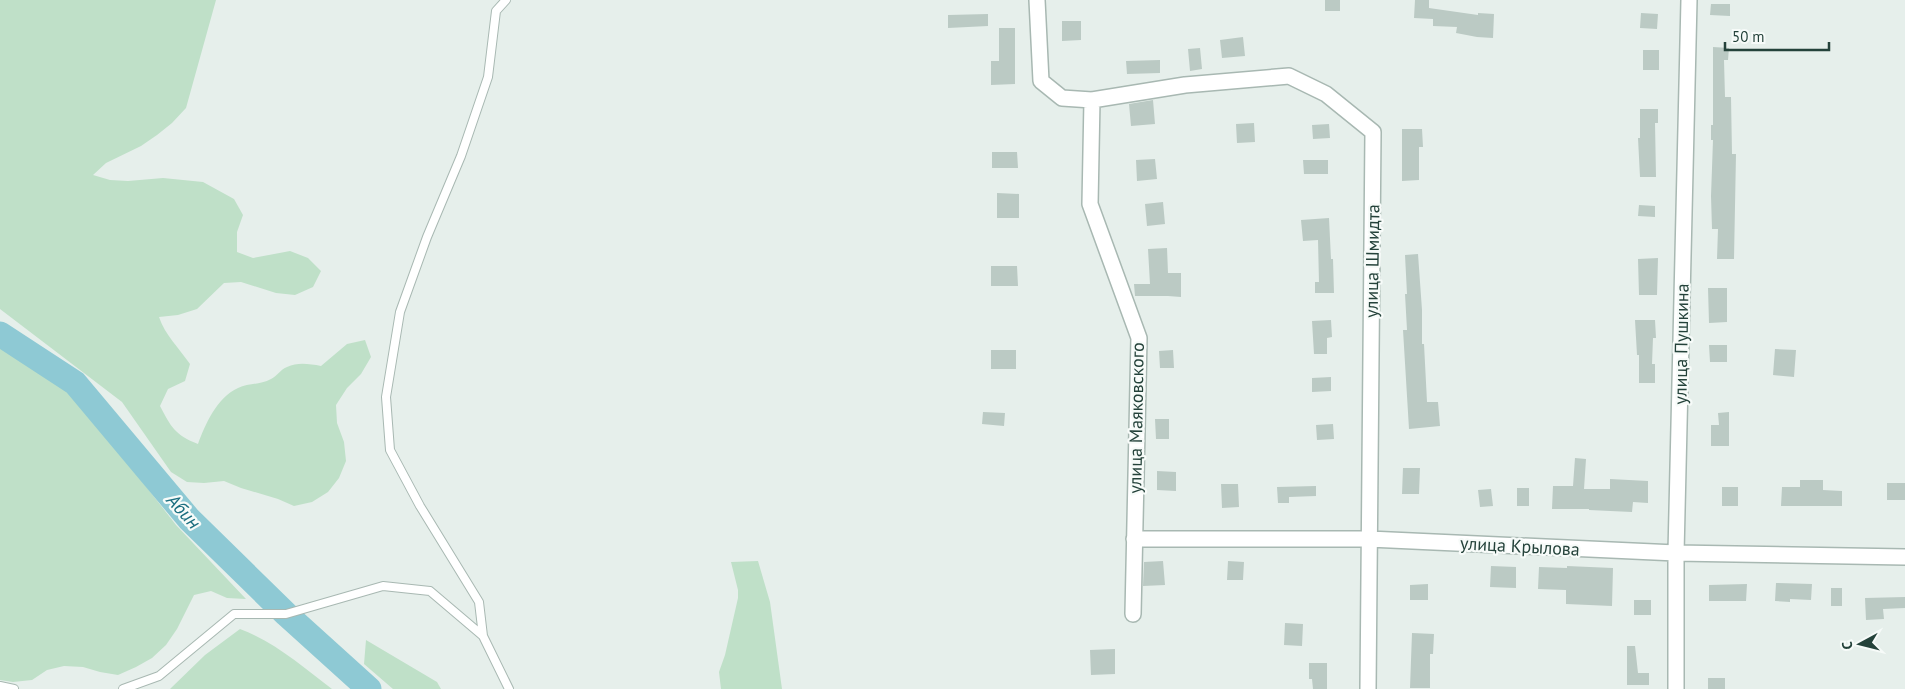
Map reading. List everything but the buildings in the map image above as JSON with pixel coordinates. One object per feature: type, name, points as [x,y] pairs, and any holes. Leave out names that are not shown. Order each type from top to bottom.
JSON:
[{"type":"street","points":[[1037,0],[1041,81],[1062,98],[1092,100]]},
{"type":"street","name":"улица Пушкина","points":[[1676,689],[1676,553],[1689,0]]},
{"type":"street","name":"улица Шмидта","points":[[1092,100],[1184,85],[1289,76],[1326,94],[1373,132],[1368,689]]},
{"type":"street","name":"улица Маяковского","points":[[1092,100],[1090,204],[1139,338],[1133,614]]},
{"type":"street","name":"улица Крылова","points":[[1134,539],[1369,539],[1676,553],[1905,557]]},
{"type":"lane","points":[[506,0],[496,11],[488,76],[461,156],[427,237],[400,312],[386,397],[390,450],[420,506],[479,602],[483,636],[509,689]]},
{"type":"lane","points":[[123,689],[159,676],[234,614],[286,614],[383,586],[430,591],[483,636]]},
{"type":"lane","points":[[0,686],[14,689]]},
{"type":"green space","points":[[0,0],[216,0],[186,108],[157,135],[141,146],[106,163],[93,175],[110,180],[128,181],[163,178],[203,182],[234,199],[243,215],[237,232],[237,252],[253,258],[290,251],[308,258],[321,271],[313,287],[295,295],[276,293],[241,282],[224,283],[197,309],[178,315],[159,317],[169,336],[190,364],[185,381],[168,389],[160,406],[167,420],[179,434],[198,444],[213,412],[231,392],[242,386],[267,381],[291,365],[321,366],[347,344],[365,340],[371,357],[361,374],[347,388],[336,405],[337,423],[344,442],[346,461],[339,478],[328,492],[312,502],[294,506],[224,481],[187,482],[171,472],[122,402],[0,309]]},
{"type":"green space","points":[[0,343],[78,399],[176,525],[246,599],[227,598],[211,591],[194,595],[177,629],[166,645],[152,658],[118,675],[83,667],[64,666],[47,670],[32,680],[13,682],[0,680]]},
{"type":"green space","points":[[758,561],[770,602],[782,689],[721,689],[719,672],[725,655],[738,598],[738,590],[731,562]]},
{"type":"green space","points":[[240,629],[277,648],[332,689],[170,689],[205,655]]},
{"type":"green space","points":[[366,640],[437,682],[441,689],[393,689],[364,664]]},
{"type":"waterway","name":"Абин","points":[[0,334],[75,383],[189,519],[286,614],[369,689]]}]
